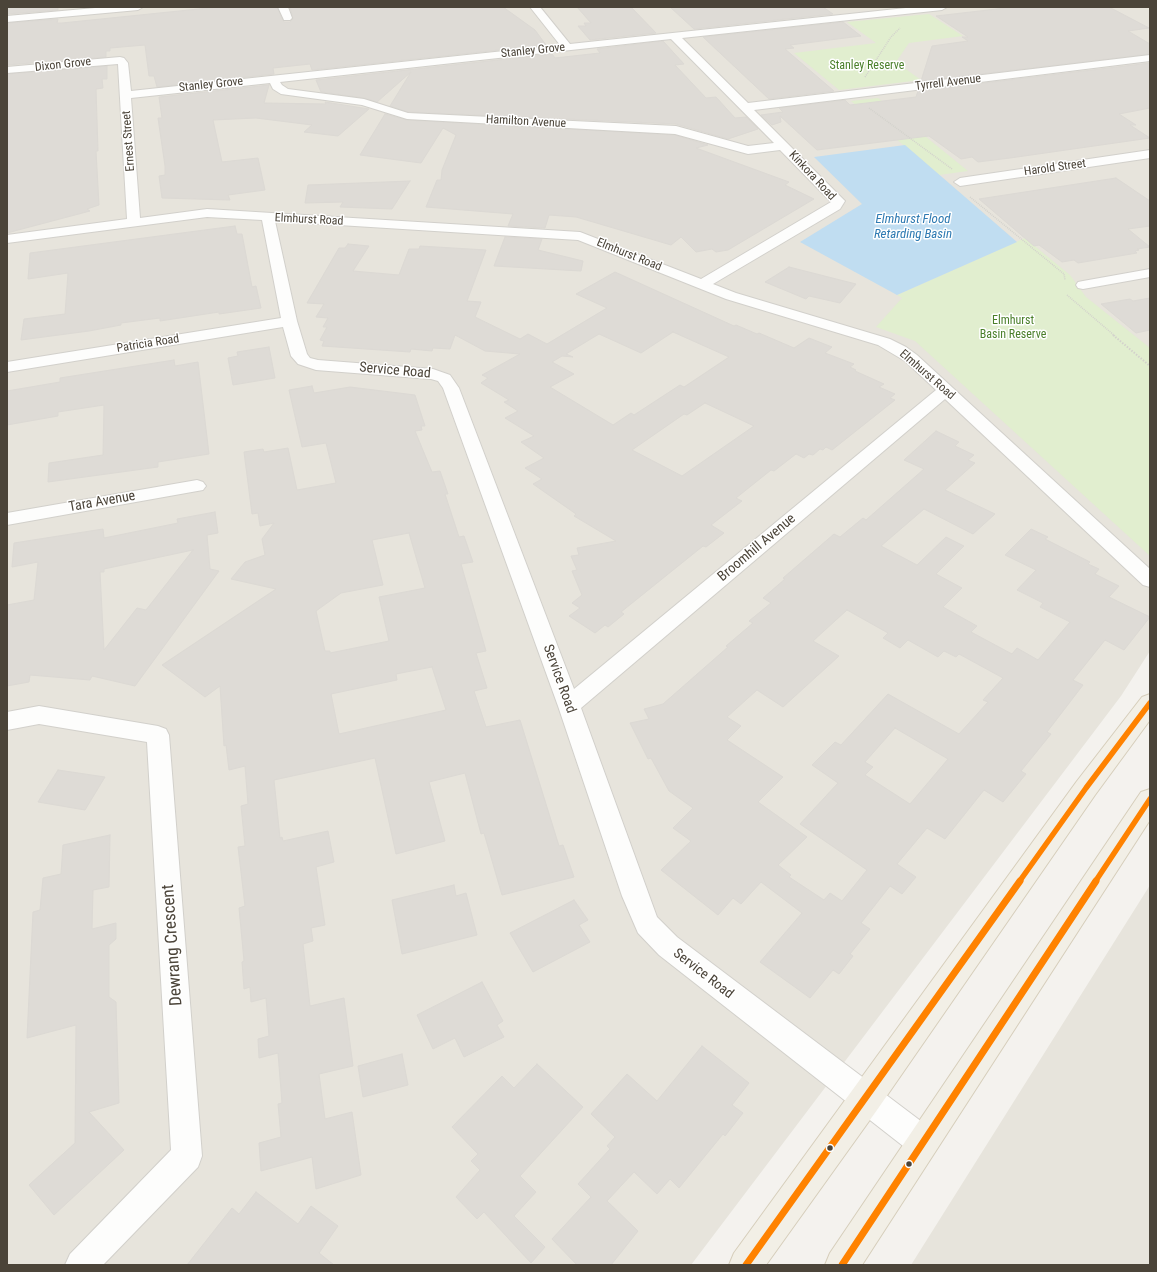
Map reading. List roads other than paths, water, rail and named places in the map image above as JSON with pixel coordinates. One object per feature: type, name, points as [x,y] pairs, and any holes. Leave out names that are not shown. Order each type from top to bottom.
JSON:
[{"type":"main road","points":[[746,1265],[866,1099],[1086,788],[1150,703]]},
{"type":"main road","points":[[842,1265],[1150,799]]},
{"type":"street","points":[[7,19],[138,7]]},
{"type":"street","points":[[283,7],[287,18]]},
{"type":"street","points":[[535,7],[567,47]]},
{"type":"street","points":[[836,7],[849,17]]},
{"type":"street","name":"Stanley Grove","points":[[125,95],[942,7]]},
{"type":"street","name":"Kinkora Road","points":[[674,36],[747,107],[838,201],[836,206],[702,285]]},
{"type":"street","name":"Tyrrell Avenue","points":[[747,107],[1150,58]]},
{"type":"street","name":"Dixon Grove","points":[[7,70],[120,60]]},
{"type":"street","name":"Ernest Street","points":[[120,60],[123,63],[134,222]]},
{"type":"street","name":"Hamilton Avenue","points":[[274,79],[277,87],[285,92],[364,102],[407,116],[676,130],[748,150],[784,146]]},
{"type":"street","name":"Harold Street","points":[[956,177],[1150,154]]},
{"type":"street","name":"Elmhurst Road","points":[[7,239],[206,213],[580,236],[702,285],[884,342],[911,358],[1150,580]]},
{"type":"street","name":"Service Road","points":[[268,218],[289,321],[299,356],[304,361],[316,365],[433,374],[444,378],[448,382],[569,706],[635,896],[647,925],[668,946],[923,1142]]},
{"type":"street","points":[[1082,285],[1150,273]]},
{"type":"street","name":"Patricia Road","points":[[7,366],[289,321]]},
{"type":"street","name":"Broomhill Avenue","points":[[569,706],[945,391]]},
{"type":"street","name":"Tara Avenue","points":[[7,519],[197,486]]},
{"type":"street","name":"Dewrang Crescent","points":[[7,721],[39,715],[158,735],[187,1156],[81,1265]]},
{"type":"water","name":"Elmhurst Flood Retarding Basin","points":[[905,145],[1017,242],[897,295],[800,242],[862,204],[814,157]]},
{"type":"park label","name":"Stanley Reserve","points":[[867,66]]},
{"type":"park label","name":"Elmhurst Basin Reserve","points":[[1013,328]]}]
